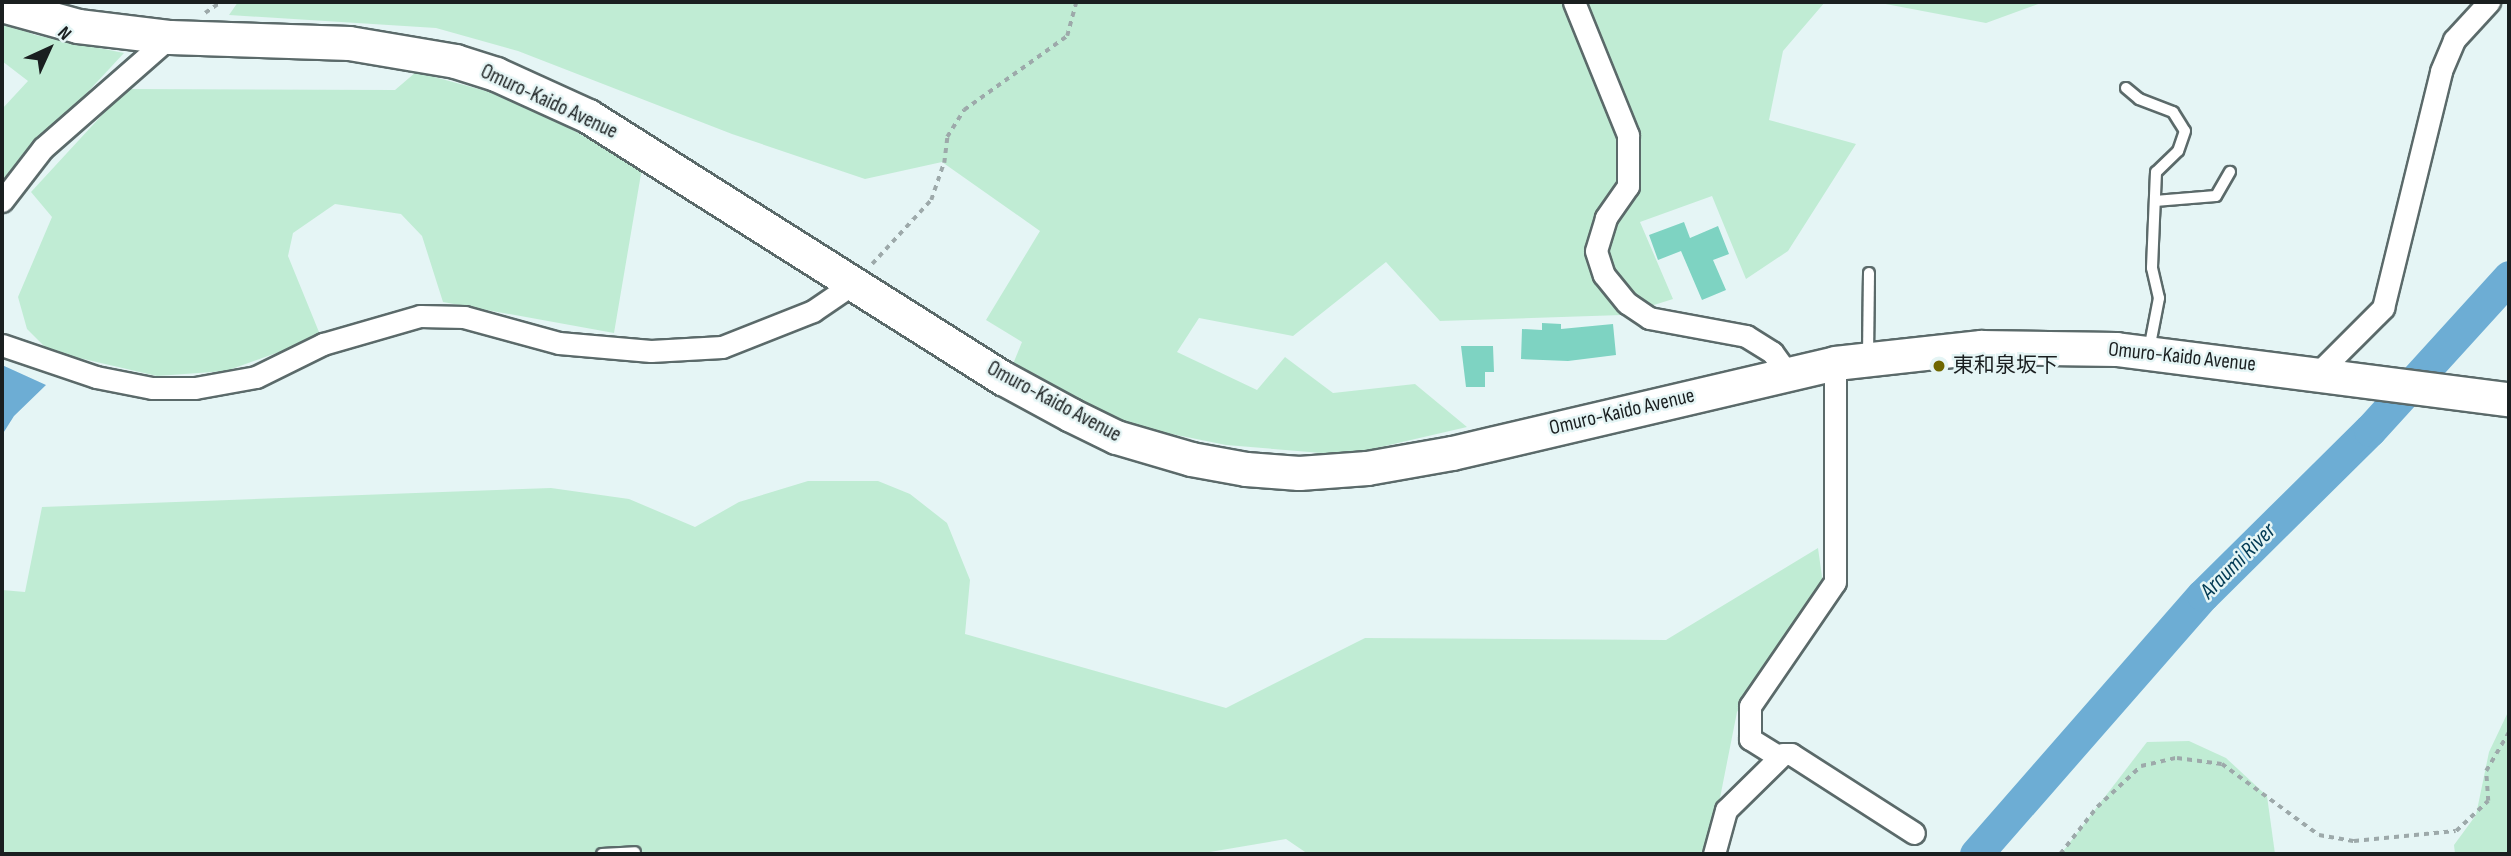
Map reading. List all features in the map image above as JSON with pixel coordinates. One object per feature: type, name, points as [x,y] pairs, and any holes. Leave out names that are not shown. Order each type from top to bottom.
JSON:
[{"type":"main road","name":"Omuro-Kaido Avenue","points":[[2,5],[78,26],[170,37],[349,43],[455,61],[496,74],[588,116],[1003,378],[1116,437],[1191,459],[1246,469],[1300,473],[1397,463],[1835,363],[2028,346],[2148,353],[2319,372],[2499,398]]},
{"type":"street","points":[[1574,2],[1628,135],[1628,187],[1606,218],[1596,251],[1604,275],[1627,303],[1649,318],[1746,337],[1772,352],[1788,374]]},
{"type":"street","points":[[2319,372],[2383,308],[2441,71],[2454,40],[2489,2]]},
{"type":"street","points":[[2,201],[43,148],[170,37]]},
{"type":"street","points":[[2,345],[96,377],[152,388],[195,388],[256,377],[323,344],[420,316],[464,317],[559,343],[651,351],[722,347],[813,311],[854,283]]},
{"type":"street","points":[[1835,363],[1835,582],[1750,706],[1749,739],[1776,755],[1791,754],[1914,833]]},
{"type":"street","points":[[1714,854],[1726,810],[1776,755]]},
{"type":"lane","points":[[2126,88],[2139,99],[2173,112],[2185,131],[2178,151],[2156,172],[2152,268],[2159,298],[2148,353]]},
{"type":"lane","points":[[2155,201],[2217,196],[2230,172]]},
{"type":"lane","points":[[1868,358],[1869,273]]},
{"type":"lane","points":[[602,854],[635,852]]},
{"type":"path","points":[[854,283],[931,200],[944,163],[947,137],[964,110],[1067,36],[1076,2]]},
{"type":"path","points":[[2060,854],[2097,807],[2141,766],[2177,758],[2221,764],[2319,835],[2354,841],[2456,831],[2488,801],[2486,771],[2509,732]]},
{"type":"green space","points":[[238,2],[1825,2],[1783,51],[1769,120],[1856,144],[1788,251],[1746,279],[1712,196],[1640,222],[1673,299],[1622,315],[1440,321],[1386,262],[1293,336],[1199,318],[1177,352],[1257,390],[1285,357],[1333,393],[1415,384],[1467,427],[1346,455],[1226,445],[1132,426],[1013,364],[1022,342],[986,320],[1040,231],[942,162],[865,179],[732,134],[518,51],[436,28],[229,15]]},
{"type":"green space","points":[[1875,2],[2044,2],[1986,23]]},
{"type":"green space","points":[[2,22],[35,35],[124,53],[2,184],[2,109],[28,81],[2,61]]},
{"type":"green space","points":[[416,72],[516,99],[642,168],[614,333],[443,302],[422,236],[401,214],[335,204],[293,233],[288,256],[321,337],[226,371],[157,376],[49,351],[27,329],[18,297],[52,217],[31,192],[126,89],[395,90]]},
{"type":"green space","points":[[808,481],[878,481],[910,494],[947,523],[970,580],[965,634],[1226,708],[1365,638],[1666,640],[1818,548],[1823,584],[1737,712],[1719,803],[1702,854],[1308,854],[1286,839],[1198,854],[2,854],[2,590],[25,592],[42,507],[551,488],[629,499],[695,527],[739,502]]},
{"type":"green space","points":[[2509,710],[2509,854],[2455,854],[2454,845],[2476,815],[2489,752]]},
{"type":"green space","points":[[2189,741],[2226,758],[2267,796],[2275,854],[2061,854],[2147,742]]},
{"type":"water","points":[[2,365],[46,385],[14,416],[2,435]]},
{"type":"building","points":[[1684,222],[1690,238],[1718,226],[1729,254],[1713,260],[1726,290],[1702,300],[1681,251],[1658,260],[1649,235]]},
{"type":"building","points":[[1542,323],[1561,324],[1561,329],[1613,324],[1616,355],[1568,361],[1521,359],[1522,329],[1542,330]]},
{"type":"building","points":[[1461,346],[1493,346],[1494,372],[1485,372],[1485,387],[1466,387]]},
{"type":"waterway","name":"Araumi River","points":[[1976,854],[2203,595],[2370,430],[2509,277]]},
{"type":"place","name":"東和泉坂下","points":[[1939,366]]}]
